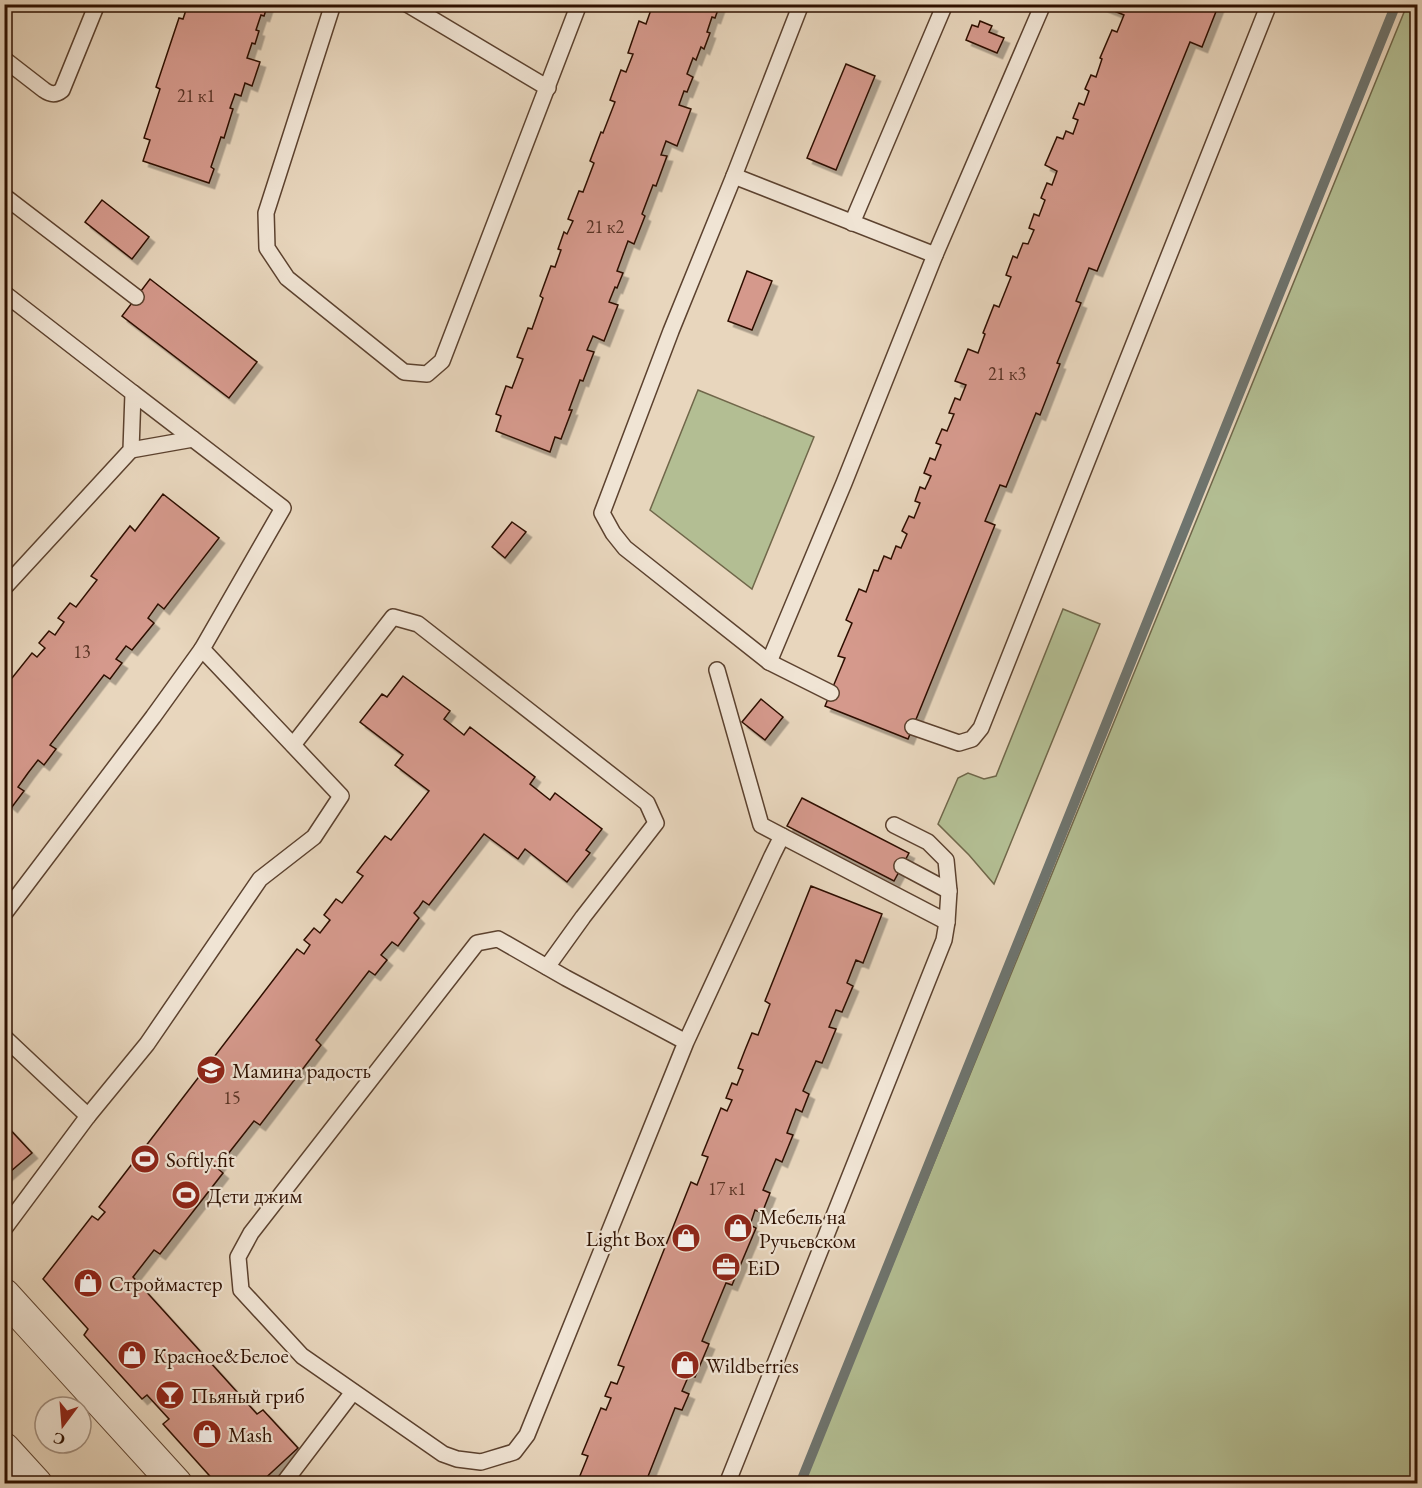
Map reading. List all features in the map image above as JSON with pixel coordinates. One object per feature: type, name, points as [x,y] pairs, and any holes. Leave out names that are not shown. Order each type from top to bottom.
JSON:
[{"type":"street","points":[[4,1295],[176,1484]]},
{"type":"street","points":[[4,1449],[36,1484]]},
{"type":"lane","points":[[4,59],[50,94],[57,93],[62,90],[97,4]]},
{"type":"lane","points":[[333,4],[266,213],[267,248],[287,278],[404,372],[427,374],[442,361],[579,4]]},
{"type":"lane","points":[[407,4],[548,88]]},
{"type":"lane","points":[[801,4],[671,331],[602,513],[625,548],[770,662],[831,693]]},
{"type":"lane","points":[[852,223],[945,4]]},
{"type":"lane","points":[[770,662],[934,255],[1043,4]]},
{"type":"lane","points":[[913,727],[959,743],[972,739],[981,728],[1269,4]]},
{"type":"lane","points":[[734,176],[934,255]]},
{"type":"lane","points":[[4,196],[136,297]]},
{"type":"lane","points":[[4,293],[283,508],[202,649],[4,914]]},
{"type":"lane","points":[[131,450],[133,393]]},
{"type":"lane","points":[[4,588],[131,450],[193,439]]},
{"type":"lane","points":[[293,745],[393,617],[418,624],[647,803],[656,823],[547,967]]},
{"type":"lane","points":[[4,1229],[88,1116],[147,1044],[260,879],[314,837],[341,796],[202,649]]},
{"type":"lane","points":[[717,670],[761,825],[947,922]]},
{"type":"lane","points":[[727,1484],[944,940],[949,891],[946,860],[928,842],[894,825]]},
{"type":"lane","points":[[686,1042],[498,939],[477,943],[251,1233],[238,1257],[241,1290],[302,1356],[443,1454],[481,1462],[514,1452],[527,1435],[686,1042],[782,836]]},
{"type":"lane","points":[[902,866],[949,891]]},
{"type":"lane","points":[[4,1037],[88,1116]]},
{"type":"lane","points":[[283,1484],[353,1392]]},
{"type":"green space","points":[[1407,5],[1418,5],[1417,1483],[803,1483]]},
{"type":"green space","points":[[698,390],[814,437],[752,589],[650,510]]},
{"type":"green space","points":[[1063,609],[1100,624],[994,884],[938,824],[958,778],[968,773],[984,779],[996,776]]},
{"type":"building","points":[[188,4],[268,4],[264,16],[261,15],[256,30],[259,31],[255,44],[252,43],[247,58],[260,62],[252,86],[245,83],[241,96],[235,94],[224,138],[221,137],[211,167],[214,169],[209,183],[143,161],[150,140],[144,138],[160,89],[156,87],[179,18],[183,19]]},
{"type":"building","points":[[653,4],[720,4],[715,18],[712,17],[707,32],[710,33],[704,49],[701,47],[696,60],[693,58],[687,74],[693,77],[679,105],[691,109],[677,146],[666,141],[661,155],[667,156],[642,214],[645,216],[634,244],[628,241],[617,271],[623,273],[609,302],[618,305],[604,341],[593,336],[587,350],[594,352],[583,381],[580,380],[561,439],[555,437],[550,452],[496,431],[501,416],[496,414],[506,386],[512,388],[523,359],[517,357],[528,328],[532,329],[543,298],[540,296],[551,266],[555,267],[561,250],[558,249],[564,232],[567,234],[573,221],[568,219],[579,191],[583,192],[594,163],[590,161],[615,102],[610,100],[621,70],[626,72],[633,54],[628,53],[639,21],[646,24]]},
{"type":"building","points":[[1097,4],[1219,4],[1202,47],[1190,42],[1097,271],[1089,268],[1076,301],[1081,303],[1057,363],[1060,364],[1040,415],[1036,413],[1006,487],[1000,485],[985,521],[995,525],[908,739],[825,706],[845,658],[838,656],[852,623],[846,620],[859,589],[866,592],[874,570],[878,571],[884,556],[891,559],[896,546],[901,548],[907,534],[902,531],[909,516],[914,518],[920,503],[915,501],[920,487],[925,489],[931,476],[924,473],[930,458],[935,460],[941,445],[936,443],[942,429],[947,431],[954,414],[949,413],[955,398],[960,400],[966,385],[955,381],[968,349],[978,353],[994,305],[999,307],[1011,277],[1006,275],[1013,256],[1017,258],[1023,243],[1028,244],[1034,230],[1029,228],[1034,214],[1039,216],[1045,200],[1041,198],[1047,183],[1052,185],[1057,171],[1045,165],[1057,137],[1063,139],[1066,131],[1073,134],[1078,120],[1073,118],[1079,103],[1084,105],[1089,91],[1085,89],[1091,75],[1096,77],[1102,59],[1100,58],[1112,30],[1117,32],[1124,15]]},
{"type":"building","points":[[980,21],[992,26],[989,32],[1004,38],[997,53],[966,40],[972,25],[978,27]]},
{"type":"building","points":[[846,64],[875,76],[836,170],[807,158]]},
{"type":"building","points":[[102,200],[149,237],[132,259],[85,222]]},
{"type":"building","points":[[747,271],[772,281],[752,330],[728,321]]},
{"type":"building","points":[[150,279],[257,362],[229,398],[122,316]]},
{"type":"building","points":[[163,494],[219,538],[164,609],[158,604],[148,618],[154,623],[132,650],[126,646],[116,659],[122,663],[110,679],[104,675],[50,745],[56,749],[44,765],[38,760],[18,787],[24,791],[12,807],[6,802],[4,804],[4,700],[7,697],[4,695],[4,688],[32,653],[37,657],[45,648],[39,643],[49,631],[55,635],[64,622],[58,618],[70,603],[76,607],[97,580],[91,576],[130,526],[135,531]]},
{"type":"building","points":[[512,522],[526,532],[505,558],[492,547]]},
{"type":"building","points":[[403,676],[450,711],[444,719],[464,735],[470,727],[535,777],[530,784],[550,800],[555,793],[602,829],[586,850],[590,853],[567,882],[525,849],[518,859],[484,834],[429,905],[423,901],[414,913],[419,918],[398,946],[392,942],[381,955],[387,960],[375,975],[369,971],[316,1040],[321,1045],[260,1125],[254,1121],[217,1168],[223,1173],[160,1254],[154,1250],[133,1277],[257,1414],[263,1410],[298,1448],[259,1484],[217,1484],[163,1424],[169,1419],[147,1395],[142,1399],[84,1335],[88,1329],[43,1279],[92,1216],[98,1220],[105,1212],[99,1207],[297,949],[304,954],[310,945],[304,940],[314,928],[320,933],[330,920],[324,915],[336,899],[342,903],[363,876],[357,872],[385,836],[391,840],[429,791],[395,765],[403,755],[360,722],[382,694],[387,697]]},
{"type":"building","points":[[761,699],[783,717],[765,740],[742,722]]},
{"type":"building","points":[[802,798],[909,853],[894,881],[787,826]]},
{"type":"building","points":[[811,886],[882,914],[863,963],[856,960],[847,983],[853,986],[842,1012],[836,1010],[829,1027],[836,1029],[822,1063],[816,1061],[803,1091],[809,1094],[802,1112],[796,1109],[787,1133],[793,1135],[782,1162],[776,1159],[763,1190],[770,1193],[762,1213],[755,1210],[750,1225],[756,1228],[732,1285],[726,1283],[702,1341],[709,1344],[695,1377],[689,1375],[682,1391],[689,1394],[682,1410],[675,1408],[645,1484],[570,1484],[571,1481],[577,1483],[588,1456],[582,1454],[601,1408],[606,1410],[611,1398],[605,1396],[611,1382],[617,1384],[624,1367],[618,1365],[691,1182],[697,1185],[708,1157],[702,1155],[721,1108],[727,1111],[732,1100],[726,1098],[732,1083],[737,1085],[743,1070],[738,1068],[752,1033],[758,1035],[770,1004],[765,1001]]},
{"type":"building","points":[[4,1123],[32,1153],[4,1177]]},
{"type":"waterway","points":[[800,1484],[1396,4]]},
{"type":"place","name":"Мамина радость","points":[[211,1070]]},
{"type":"place","name":"Softly.fit","points":[[145,1159]]},
{"type":"place","name":"Дети джим","points":[[186,1195]]},
{"type":"place","name":"Мебель на Ручьевском","points":[[738,1228]]},
{"type":"place","name":"Light Box","points":[[686,1238]]},
{"type":"place","name":"EiD","points":[[726,1267]]},
{"type":"place","name":"Строймастер","points":[[88,1283]]},
{"type":"place","name":"Красное&Белое","points":[[132,1355]]},
{"type":"place","name":"Wildberries","points":[[685,1365]]},
{"type":"place","name":"Пьяный гриб","points":[[170,1395]]},
{"type":"place","name":"Mash","points":[[207,1434]]}]
